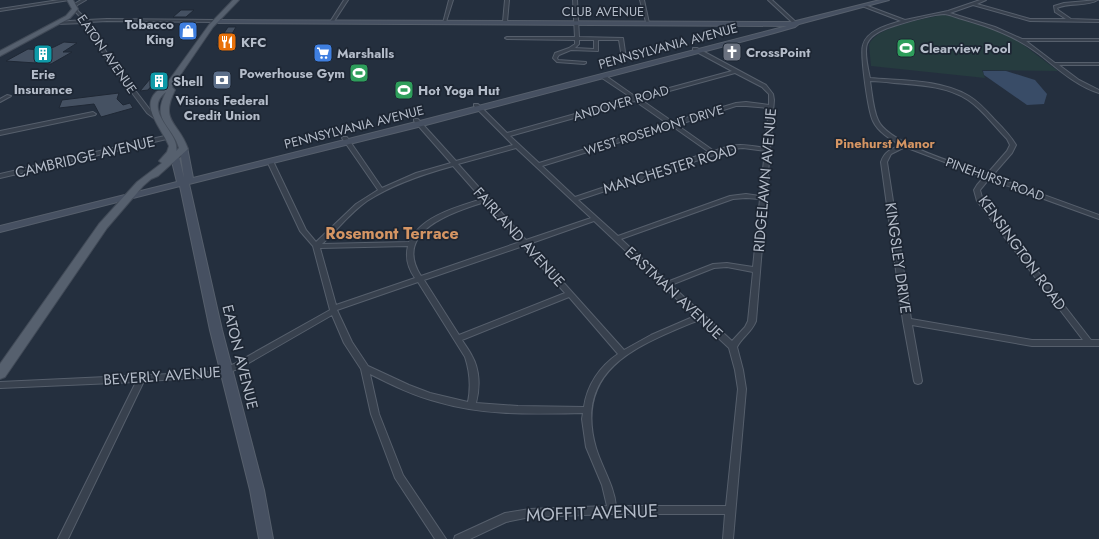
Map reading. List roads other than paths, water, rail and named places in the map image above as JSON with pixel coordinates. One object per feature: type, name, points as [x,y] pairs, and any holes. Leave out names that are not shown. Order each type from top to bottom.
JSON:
[{"type":"main road","points":[[175,153],[169,137],[155,117],[155,102],[161,91],[168,88],[216,21],[236,0]]},
{"type":"main road","points":[[0,54],[72,14],[71,4]]},
{"type":"main road","points":[[0,374],[127,197],[148,177],[155,174],[175,153],[184,149],[183,142],[163,113],[165,98],[170,90],[168,88]]},
{"type":"street","points":[[0,10],[71,4],[84,0]]},
{"type":"street","points":[[332,22],[346,0]]},
{"type":"street","points":[[444,22],[451,0]]},
{"type":"street","points":[[505,22],[507,0]]},
{"type":"street","points":[[572,49],[577,44],[575,0]]},
{"type":"street","points":[[642,0],[648,22]]},
{"type":"street","points":[[770,0],[796,24]]},
{"type":"street","name":"PENNSYLVANIA AVENUE","points":[[0,229],[478,107],[886,0]]},
{"type":"street","name":"PINEHURST ROAD","points":[[984,0],[946,13],[904,21],[875,33],[866,42],[864,50],[875,120],[883,131],[905,145],[1099,217]]},
{"type":"street","points":[[1072,21],[1056,11],[1055,7],[1060,5],[1081,4],[1096,0]]},
{"type":"street","name":"EATON AVENUE","points":[[71,4],[86,21],[106,55],[149,112],[155,117]]},
{"type":"street","points":[[972,4],[1030,20],[1099,21]]},
{"type":"street","points":[[864,6],[904,21]]},
{"type":"street","points":[[946,13],[999,30],[1021,40],[1070,78],[1099,92]]},
{"type":"street","name":"CLUB AVENUE","points":[[60,22],[648,22],[796,24]]},
{"type":"street","name":"CLUB AVENUE","points":[[765,24],[785,27]]},
{"type":"street","points":[[507,38],[621,39],[624,58]]},
{"type":"street","points":[[584,63],[557,61],[555,58],[556,54],[572,49],[596,50],[596,39]]},
{"type":"street","points":[[1021,40],[1099,40]]},
{"type":"street","name":"PENNSYLVANIA AVENUE","points":[[478,107],[604,77],[698,50]]},
{"type":"street","name":"RIDGELAWN AVENUE","points":[[698,50],[759,83],[768,90],[772,96],[750,326],[744,335],[734,343],[733,347]]},
{"type":"street","points":[[1052,64],[1099,64]]},
{"type":"street","name":"ANDOVER ROAD","points":[[506,135],[736,71]]},
{"type":"street","points":[[604,77],[714,153]]},
{"type":"street","name":"KENSINGTON ROAD","points":[[869,79],[945,89],[959,93],[971,100],[1009,138],[1013,145],[1010,152],[987,176],[977,190],[980,201],[1090,343]]},
{"type":"street","points":[[0,101],[9,96]]},
{"type":"street","name":"WEST ROSEMONT DRIVE","points":[[538,165],[736,105],[746,104],[771,107]]},
{"type":"street","name":"EASTMAN AVENUE","points":[[478,107],[517,146],[733,347],[742,389],[728,539]]},
{"type":"street","points":[[0,134],[93,114]]},
{"type":"street","name":"FAIRLAND AVENUE","points":[[418,122],[622,353]]},
{"type":"street","name":"CAMBRIDGE AVENUE","points":[[0,176],[169,137]]},
{"type":"street","points":[[346,140],[382,190]]},
{"type":"street","name":"PENNSYLVANIA AVENUE","points":[[184,181],[270,161],[346,140]]},
{"type":"street","name":"KINGSLEY DRIVE","points":[[905,145],[886,155],[884,162],[907,321],[918,381]]},
{"type":"street","points":[[316,246],[357,206],[382,190],[405,180],[454,164],[517,146]]},
{"type":"street","name":"MANCHESTER ROAD","points":[[574,199],[737,146],[767,150]]},
{"type":"street","name":"EATON AVENUE","points":[[184,149],[184,181]]},
{"type":"street","name":"EATON AVENUE","points":[[175,153],[184,181],[203,273],[257,490],[266,539]]},
{"type":"street","points":[[270,161],[303,231],[316,246],[333,310],[348,343],[365,368],[375,414],[394,465],[400,478],[441,539]]},
{"type":"street","points":[[616,239],[732,197],[746,196],[763,198]]},
{"type":"street","points":[[471,406],[474,392],[473,372],[469,357],[419,279],[409,260],[408,253],[411,244],[422,230],[438,218],[486,200]]},
{"type":"street","points":[[88,207],[102,208],[108,211],[112,216]]},
{"type":"street","name":"BEVERLY AVENUE","points":[[0,385],[214,375],[227,371],[333,310],[595,219]]},
{"type":"street","points":[[316,246],[411,244]]},
{"type":"street","points":[[665,285],[713,266],[727,266],[756,270]]},
{"type":"street","points":[[458,338],[570,294]]},
{"type":"street","points":[[612,510],[608,485],[592,448],[587,422],[587,410],[592,392],[600,376],[622,353],[641,342],[699,317]]},
{"type":"street","points":[[907,321],[1032,343],[1099,343]]},
{"type":"street","points":[[365,368],[397,384],[435,398],[471,406],[515,410],[587,410]]},
{"type":"street","points":[[63,539],[142,378]]},
{"type":"street","name":"MOFFIT AVENUE","points":[[459,539],[505,518],[530,513],[612,510],[731,510]]},
{"type":"water","points":[[983,71],[1006,71],[1035,80],[1047,94],[1044,104],[1027,105],[984,75]]},
{"type":"place","name":"Tobacco King","points":[[188,31]]},
{"type":"place","name":"KFC","points":[[227,42]]},
{"type":"place","name":"Clearview Pool","points":[[906,48]]},
{"type":"place","name":"CrossPoint","points":[[732,52]]},
{"type":"place","name":"Marshalls","points":[[323,53]]},
{"type":"place","name":"Erie Insurance","points":[[43,54]]},
{"type":"place","name":"Powerhouse Gym","points":[[359,73]]},
{"type":"place","name":"Visions Federal Credit Union","points":[[222,80]]},
{"type":"place","name":"Shell","points":[[159,81]]},
{"type":"place","name":"Hot Yoga Hut","points":[[404,90]]},
{"type":"district","name":"Pinehurst Manor","points":[[885,143]]},
{"type":"district","name":"Rosemont Terrace","points":[[392,233]]}]
